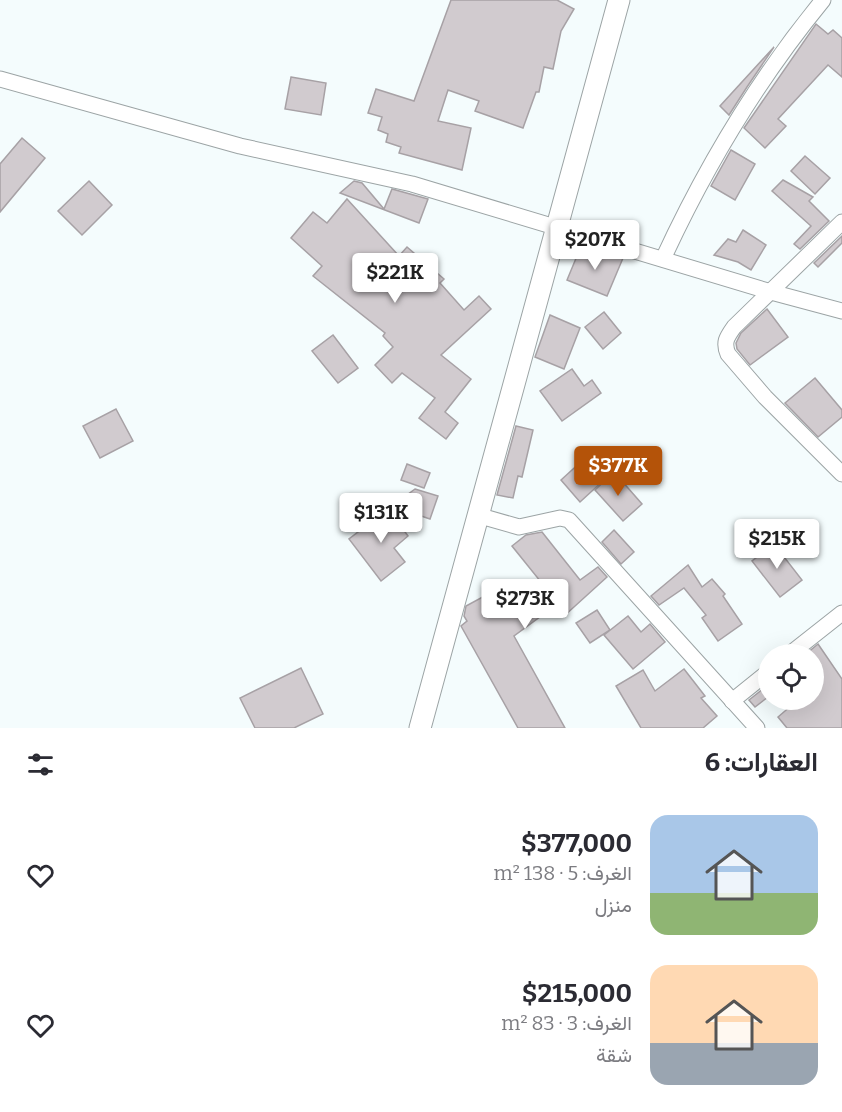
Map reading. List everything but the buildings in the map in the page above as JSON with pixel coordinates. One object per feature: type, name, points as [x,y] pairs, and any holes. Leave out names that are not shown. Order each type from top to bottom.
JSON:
[{"type":"main road","points":[[420,728],[619,0]]},
{"type":"street","points":[[663,259],[688,205],[734,125],[823,0]]},
{"type":"street","points":[[0,79],[240,146],[412,184],[771,292],[842,311]]},
{"type":"street","points":[[842,222],[727,337],[725,346],[728,354],[765,397],[842,474]]},
{"type":"street","points":[[477,515],[519,527],[560,518],[569,520],[757,728]]},
{"type":"street","points":[[803,644],[842,613]]},
{"type":"street","points":[[732,701],[758,680]]}]
